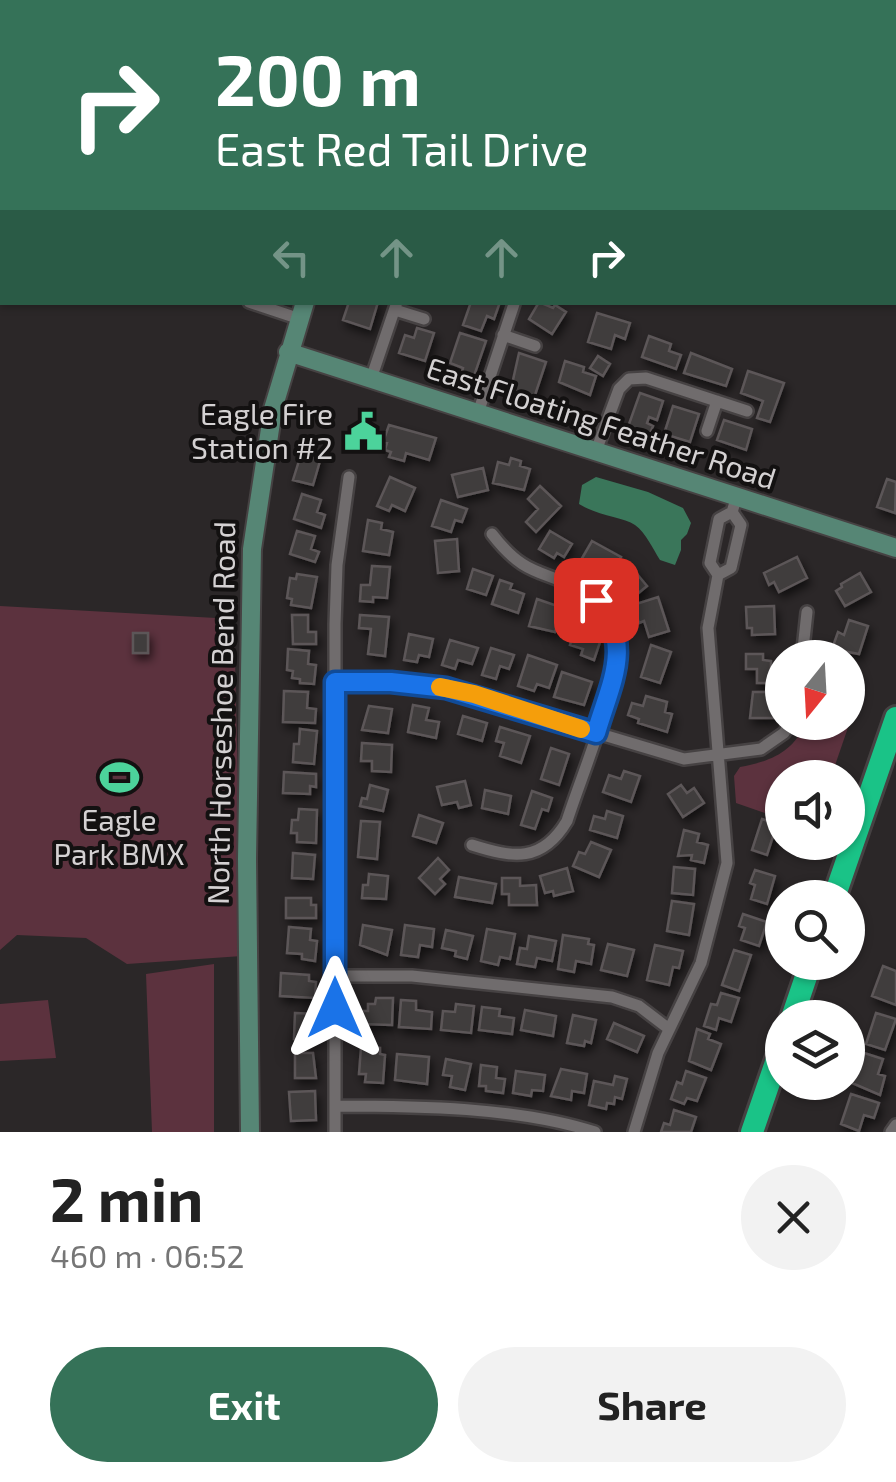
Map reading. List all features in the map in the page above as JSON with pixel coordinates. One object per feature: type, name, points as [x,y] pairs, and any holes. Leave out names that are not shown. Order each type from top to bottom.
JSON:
[{"type":"highway","points":[[840,880],[896,718]]},
{"type":"highway","points":[[752,1132],[765,1094]]},
{"type":"street","points":[[267,305],[303,311]]},
{"type":"street","points":[[478,413],[514,305]]},
{"type":"street","points":[[371,379],[396,306],[424,319]]},
{"type":"street","name":"North Horseshoe Bend Road","points":[[250,1132],[250,601],[266,440],[288,352],[303,311]]},
{"type":"street","points":[[503,335],[534,346]]},
{"type":"street","name":"East Floating Feather Road","points":[[288,352],[596,451],[734,504],[896,548]]},
{"type":"street","points":[[596,451],[619,389],[629,379],[646,378],[747,411]]},
{"type":"street","points":[[707,431],[717,401]]},
{"type":"street","points":[[336,1132],[337,564],[349,478]]},
{"type":"street","points":[[634,1132],[649,1076],[702,963],[727,863],[708,628],[718,575],[710,563],[716,534],[719,520],[734,504],[741,525],[731,568],[718,575]]},
{"type":"street","points":[[472,844],[515,856],[546,846],[558,835],[567,822],[616,670],[613,624],[596,600],[526,568],[492,534]]},
{"type":"street","points":[[804,640],[807,612]]},
{"type":"street","points":[[335,682],[391,682],[446,688],[684,759],[761,749],[775,740]]},
{"type":"street","points":[[335,976],[412,976],[612,996],[639,1006],[669,1030]]},
{"type":"street","points":[[336,1106],[406,1106],[551,1120],[595,1132]]},
{"type":"street","points":[[891,1132],[896,1125]]},
{"type":"shaded area","points":[[596,477],[648,492],[683,508],[691,523],[681,540],[675,565],[660,560],[635,525],[579,504],[582,485]]},
{"type":"shaded area","name":"Eagle Park BMX","points":[[0,606],[234,619],[242,956],[127,964],[86,938],[17,935],[0,950]]},
{"type":"shaded area","points":[[844,740],[837,760],[766,760],[794,742]]},
{"type":"shaded area","points":[[765,760],[765,813],[736,803],[734,776],[740,767]]},
{"type":"shaded area","points":[[214,964],[214,1132],[152,1132],[146,974]]},
{"type":"shaded area","points":[[48,1000],[56,1058],[0,1061],[0,1004]]},
{"type":"building","points":[[348,305],[377,305],[370,329],[343,320]]},
{"type":"building","points":[[470,305],[499,305],[494,319],[487,316],[481,331],[463,325]]},
{"type":"building","points":[[537,305],[553,308],[555,305],[566,312],[552,334],[529,319]]},
{"type":"building","points":[[597,313],[630,323],[625,339],[615,335],[611,349],[588,342]]},
{"type":"building","points":[[417,328],[434,333],[425,361],[399,353],[405,335],[414,338]]},
{"type":"building","points":[[460,333],[486,341],[474,376],[450,363]]},
{"type":"building","points":[[649,336],[671,344],[669,351],[681,355],[676,369],[642,357]]},
{"type":"building","points":[[519,353],[546,362],[534,398],[511,389]]},
{"type":"building","points":[[691,353],[732,369],[726,386],[684,373]]},
{"type":"building","points":[[598,356],[610,364],[603,376],[590,368]]},
{"type":"building","points":[[565,361],[596,376],[590,395],[559,382]]},
{"type":"building","points":[[748,371],[784,383],[770,422],[757,418],[763,401],[741,393]]},
{"type":"building","points":[[640,393],[663,401],[657,420],[649,417],[647,423],[653,426],[650,434],[628,427]]},
{"type":"building","points":[[673,406],[699,414],[690,442],[664,434]]},
{"type":"building","points":[[724,420],[752,429],[746,450],[717,440]]},
{"type":"building","points":[[389,425],[436,438],[429,460],[406,453],[404,461],[389,457],[391,452],[385,450],[387,443],[383,442]]},
{"type":"building","points":[[303,448],[322,454],[313,485],[293,480]]},
{"type":"building","points":[[511,458],[530,469],[524,490],[493,483],[498,462],[509,465]]},
{"type":"building","points":[[483,468],[488,490],[458,497],[452,475]]},
{"type":"building","points":[[390,477],[415,488],[405,511],[392,505],[389,511],[377,506]]},
{"type":"building","points":[[887,479],[896,482],[895,513],[877,507]]},
{"type":"building","points":[[540,486],[561,506],[536,532],[526,522],[538,509],[528,499]]},
{"type":"building","points":[[302,494],[321,500],[317,512],[325,515],[321,528],[294,519]]},
{"type":"building","points":[[441,500],[467,509],[462,522],[455,520],[451,532],[432,526]]},
{"type":"building","points":[[368,520],[382,523],[381,529],[393,532],[389,555],[363,551]]},
{"type":"building","points":[[297,531],[315,536],[311,549],[319,552],[315,562],[290,554]]},
{"type":"building","points":[[550,531],[572,544],[564,557],[557,553],[554,558],[539,549]]},
{"type":"building","points":[[457,539],[459,571],[438,573],[435,541]]},
{"type":"building","points":[[592,541],[621,557],[612,573],[581,560]]},
{"type":"building","points":[[797,557],[807,578],[779,592],[774,582],[769,585],[764,573]]},
{"type":"building","points":[[372,566],[390,567],[387,598],[360,601],[361,585],[370,585]]},
{"type":"building","points":[[632,568],[647,586],[630,600],[615,582]]},
{"type":"building","points":[[473,569],[493,576],[486,595],[467,589]]},
{"type":"building","points":[[860,573],[871,592],[845,606],[836,591]]},
{"type":"building","points":[[297,574],[317,577],[311,608],[291,605],[292,599],[287,598],[290,578],[296,579]]},
{"type":"building","points":[[500,580],[524,594],[518,613],[492,604]]},
{"type":"building","points":[[658,597],[669,631],[649,637],[633,605]]},
{"type":"building","points":[[537,599],[563,608],[555,632],[529,626]]},
{"type":"building","points":[[774,606],[775,634],[752,635],[752,628],[747,628],[746,607]]},
{"type":"building","points":[[292,615],[308,615],[308,632],[316,632],[316,644],[293,644]]},
{"type":"building","points":[[360,615],[389,617],[385,656],[368,654],[371,629],[359,628]]},
{"type":"building","points":[[849,620],[868,626],[864,640],[835,640],[838,632],[844,635]]},
{"type":"building","points":[[577,623],[595,629],[592,639],[600,642],[594,660],[581,655],[583,649],[570,645]]},
{"type":"building","points":[[133,633],[148,633],[148,653],[133,653]]},
{"type":"building","points":[[409,634],[433,639],[429,657],[419,655],[417,662],[404,660]]},
{"type":"building","points":[[450,640],[478,648],[472,664],[458,660],[455,669],[442,665]]},
{"type":"building","points":[[651,645],[671,652],[660,683],[641,677]]},
{"type":"building","points":[[491,648],[514,655],[509,669],[500,666],[496,679],[482,675]]},
{"type":"building","points":[[288,649],[309,651],[308,664],[316,665],[314,684],[292,678],[293,671],[287,670]]},
{"type":"building","points":[[746,654],[763,654],[765,683],[757,683],[757,669],[746,669]]},
{"type":"building","points":[[528,655],[557,665],[549,688],[537,684],[534,691],[518,686]]},
{"type":"building","points":[[562,672],[592,682],[584,705],[554,697]]},
{"type":"building","points":[[284,691],[308,692],[307,708],[316,709],[315,723],[283,722]]},
{"type":"building","points":[[753,692],[765,692],[765,718],[750,718]]},
{"type":"building","points":[[646,696],[667,702],[665,712],[672,714],[667,732],[638,723],[639,719],[628,715],[632,703],[643,706]]},
{"type":"building","points":[[413,705],[429,708],[426,720],[439,722],[436,738],[408,732]]},
{"type":"building","points":[[369,706],[392,709],[388,733],[362,730]]},
{"type":"building","points":[[463,716],[487,723],[482,741],[458,734]]},
{"type":"building","points":[[500,727],[530,736],[521,763],[500,756],[504,743],[496,741]]},
{"type":"building","points":[[300,729],[317,731],[314,764],[293,762]]},
{"type":"building","points":[[362,743],[392,745],[391,772],[372,771],[372,761],[361,761]]},
{"type":"building","points":[[551,748],[569,754],[559,785],[541,779]]},
{"type":"building","points":[[624,771],[640,776],[631,802],[603,792],[609,775],[621,779]]},
{"type":"building","points":[[284,772],[316,774],[316,787],[310,786],[310,794],[283,793]]},
{"type":"building","points":[[465,781],[471,805],[442,805],[437,787]]},
{"type":"building","points":[[370,785],[388,790],[383,811],[360,806],[362,798],[367,799]]},
{"type":"building","points":[[681,785],[687,793],[694,788],[704,803],[683,817],[668,794]]},
{"type":"building","points":[[485,790],[511,796],[508,814],[482,808]]},
{"type":"building","points":[[532,791],[552,798],[548,811],[542,809],[535,829],[521,825]]},
{"type":"building","points":[[299,809],[317,810],[316,843],[297,842],[297,833],[291,833],[292,820],[298,820]]},
{"type":"building","points":[[607,811],[623,816],[617,838],[590,830],[594,816],[605,819]]},
{"type":"building","points":[[419,815],[443,823],[436,843],[413,836]]},
{"type":"building","points":[[762,819],[765,820],[765,854],[752,850]]},
{"type":"building","points":[[361,821],[380,822],[377,859],[358,857]]},
{"type":"building","points":[[684,830],[699,834],[697,842],[708,845],[704,863],[691,860],[692,855],[678,856]]},
{"type":"building","points":[[591,842],[611,850],[599,877],[573,866],[579,852],[585,854]]},
{"type":"building","points":[[293,853],[315,855],[313,879],[292,878]]},
{"type":"building","points":[[438,858],[449,870],[440,879],[445,884],[435,894],[419,878]]},
{"type":"building","points":[[674,867],[695,869],[693,895],[672,893]]},
{"type":"building","points":[[567,868],[573,891],[554,896],[553,891],[545,893],[540,876]]},
{"type":"building","points":[[755,870],[775,876],[774,880],[765,880],[765,903],[751,899],[755,885],[750,883]]},
{"type":"building","points":[[369,874],[388,876],[386,899],[362,898]]},
{"type":"building","points":[[459,877],[496,884],[492,903],[455,897]]},
{"type":"building","points":[[502,878],[520,878],[520,886],[536,885],[537,905],[509,905],[509,894],[502,894]]},
{"type":"building","points":[[286,898],[311,898],[311,905],[316,905],[316,918],[286,918]]},
{"type":"building","points":[[672,901],[694,904],[689,935],[667,931]]},
{"type":"building","points":[[743,914],[765,921],[759,946],[741,940],[745,928],[739,926]]},
{"type":"building","points":[[363,925],[392,930],[387,955],[360,945]]},
{"type":"building","points":[[405,925],[434,929],[432,947],[420,945],[418,957],[401,955]]},
{"type":"building","points":[[289,927],[311,929],[310,940],[317,941],[315,961],[302,959],[302,954],[287,953]]},
{"type":"building","points":[[487,929],[515,934],[510,959],[500,957],[498,965],[481,961]]},
{"type":"building","points":[[446,930],[473,936],[467,959],[442,948]]},
{"type":"building","points":[[563,935],[589,939],[588,944],[594,945],[591,964],[576,961],[574,972],[558,969]]},
{"type":"building","points":[[529,936],[556,941],[552,961],[537,958],[535,967],[517,964],[520,948],[527,949]]},
{"type":"building","points":[[608,944],[634,950],[627,976],[601,970]]},
{"type":"building","points":[[655,945],[683,951],[679,968],[673,967],[669,985],[647,980]]},
{"type":"building","points":[[734,950],[751,955],[739,991],[722,985]]},
{"type":"building","points":[[883,966],[896,971],[896,1005],[872,996]]},
{"type":"building","points":[[281,973],[309,975],[309,981],[316,982],[315,998],[280,996]]},
{"type":"building","points":[[721,993],[739,998],[731,1022],[719,1018],[716,1030],[704,1026],[711,1004],[717,1005]]},
{"type":"building","points":[[376,998],[393,998],[392,1025],[360,1024],[361,1011],[368,1011],[368,1004],[375,1004]]},
{"type":"building","points":[[401,1000],[416,1001],[416,1010],[432,1012],[431,1029],[399,1027]]},
{"type":"building","points":[[456,1004],[474,1006],[471,1033],[441,1030],[443,1011],[455,1012]]},
{"type":"building","points":[[482,1007],[500,1009],[499,1016],[514,1018],[512,1034],[479,1030]]},
{"type":"building","points":[[525,1010],[556,1016],[553,1036],[521,1030]]},
{"type":"building","points":[[295,1013],[316,1014],[315,1040],[294,1039]]},
{"type":"building","points":[[876,1013],[896,1019],[885,1050],[866,1044]]},
{"type":"building","points":[[573,1015],[596,1020],[591,1043],[567,1043]]},
{"type":"building","points":[[614,1023],[644,1036],[637,1052],[607,1039]]},
{"type":"building","points":[[697,1029],[721,1044],[711,1070],[689,1061]]},
{"type":"building","points":[[361,1047],[380,1048],[380,1054],[385,1055],[383,1083],[365,1082],[366,1074],[359,1074]]},
{"type":"building","points":[[295,1053],[313,1053],[316,1078],[295,1078]]},
{"type":"building","points":[[865,1053],[883,1059],[878,1074],[885,1076],[880,1095],[865,1089]]},
{"type":"building","points":[[397,1054],[429,1057],[427,1084],[395,1080]]},
{"type":"building","points":[[446,1059],[471,1064],[465,1090],[450,1087],[452,1076],[443,1075]]},
{"type":"building","points":[[481,1065],[497,1067],[496,1078],[505,1079],[503,1093],[479,1086]]},
{"type":"building","points":[[561,1069],[587,1074],[584,1093],[572,1091],[571,1100],[551,1096]]},
{"type":"building","points":[[516,1071],[545,1075],[543,1091],[532,1090],[531,1096],[513,1093]]},
{"type":"building","points":[[686,1071],[706,1078],[697,1101],[687,1098],[684,1104],[671,1099]]},
{"type":"building","points":[[615,1076],[627,1079],[622,1099],[615,1097],[614,1104],[607,1103],[606,1109],[589,1105],[594,1081],[613,1085]]},
{"type":"building","points":[[315,1091],[316,1120],[291,1121],[289,1092]]},
{"type":"building","points":[[865,1098],[879,1103],[874,1118],[864,1115],[859,1131],[841,1124],[849,1100]]},
{"type":"building","points":[[674,1110],[696,1117],[691,1132],[661,1132],[664,1123],[670,1125]]},
{"type":"slow traffic","points":[[440,687],[581,729]]},
{"type":"place","name":"Eagle Fire Station #2","points":[[363,432]]},
{"type":"place","name":"Eagle Park BMX","points":[[119,777]]},
{"type":"route","points":[[335,1008],[335,682],[391,682],[446,688],[596,733],[618,656],[613,624],[596,600]]}]
